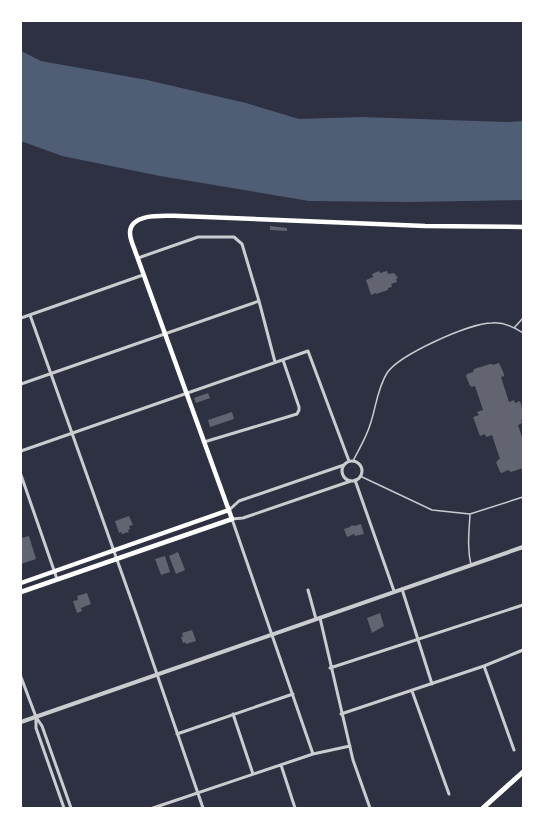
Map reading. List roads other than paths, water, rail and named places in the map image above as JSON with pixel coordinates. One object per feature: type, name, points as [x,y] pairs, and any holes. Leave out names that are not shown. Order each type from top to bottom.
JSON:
[{"type":"main road","points":[[21,592],[232,519],[143,275],[130,233],[133,223],[147,217],[180,216],[425,226],[523,228]]},
{"type":"main road","points":[[21,582],[54,572],[229,510]]},
{"type":"main road","points":[[483,808],[523,772]]},
{"type":"street","points":[[138,258],[198,237],[234,237],[242,244],[275,362]]},
{"type":"street","points":[[21,318],[143,275]]},
{"type":"street","points":[[21,384],[259,301]]},
{"type":"street","points":[[30,315],[121,569],[203,808]]},
{"type":"street","points":[[21,451],[308,351],[349,461]]},
{"type":"street","points":[[204,442],[297,414],[299,407],[283,360]]},
{"type":"street","points":[[229,510],[240,501],[344,465],[349,461],[353,461],[360,466],[362,472],[360,476],[353,480],[243,518],[232,519],[313,754]]},
{"type":"street","points":[[344,465],[342,473],[345,478],[353,480],[357,488],[394,591]]},
{"type":"street","points":[[21,475],[57,579]]},
{"type":"street","points":[[21,722],[523,547]]},
{"type":"street","points":[[402,589],[432,684]]},
{"type":"street","points":[[308,590],[318,618],[356,771],[370,808]]},
{"type":"street","points":[[330,668],[523,605]]},
{"type":"street","points":[[341,714],[484,666],[523,650]]},
{"type":"street","points":[[484,666],[514,750]]},
{"type":"street","points":[[21,677],[36,717],[42,726],[71,808]]},
{"type":"street","points":[[412,691],[449,794]]},
{"type":"street","points":[[177,734],[293,694]]},
{"type":"street","points":[[232,714],[254,774]]},
{"type":"street","points":[[36,717],[36,728],[64,808]]},
{"type":"street","points":[[153,808],[313,754],[350,746]]},
{"type":"street","points":[[281,765],[295,808]]},
{"type":"lane","points":[[514,328],[523,318]]},
{"type":"lane","points":[[353,461],[370,425],[383,380],[394,366],[432,343],[476,324],[493,322],[501,323],[523,333]]},
{"type":"lane","points":[[360,476],[432,510],[470,514],[523,497]]},
{"type":"lane","points":[[470,514],[468,538],[471,565]]},
{"type":"water","points":[[21,51],[41,61],[147,80],[246,103],[299,119],[361,117],[506,122],[523,121],[523,200],[407,202],[309,201],[160,176],[62,156],[21,141]]}]
